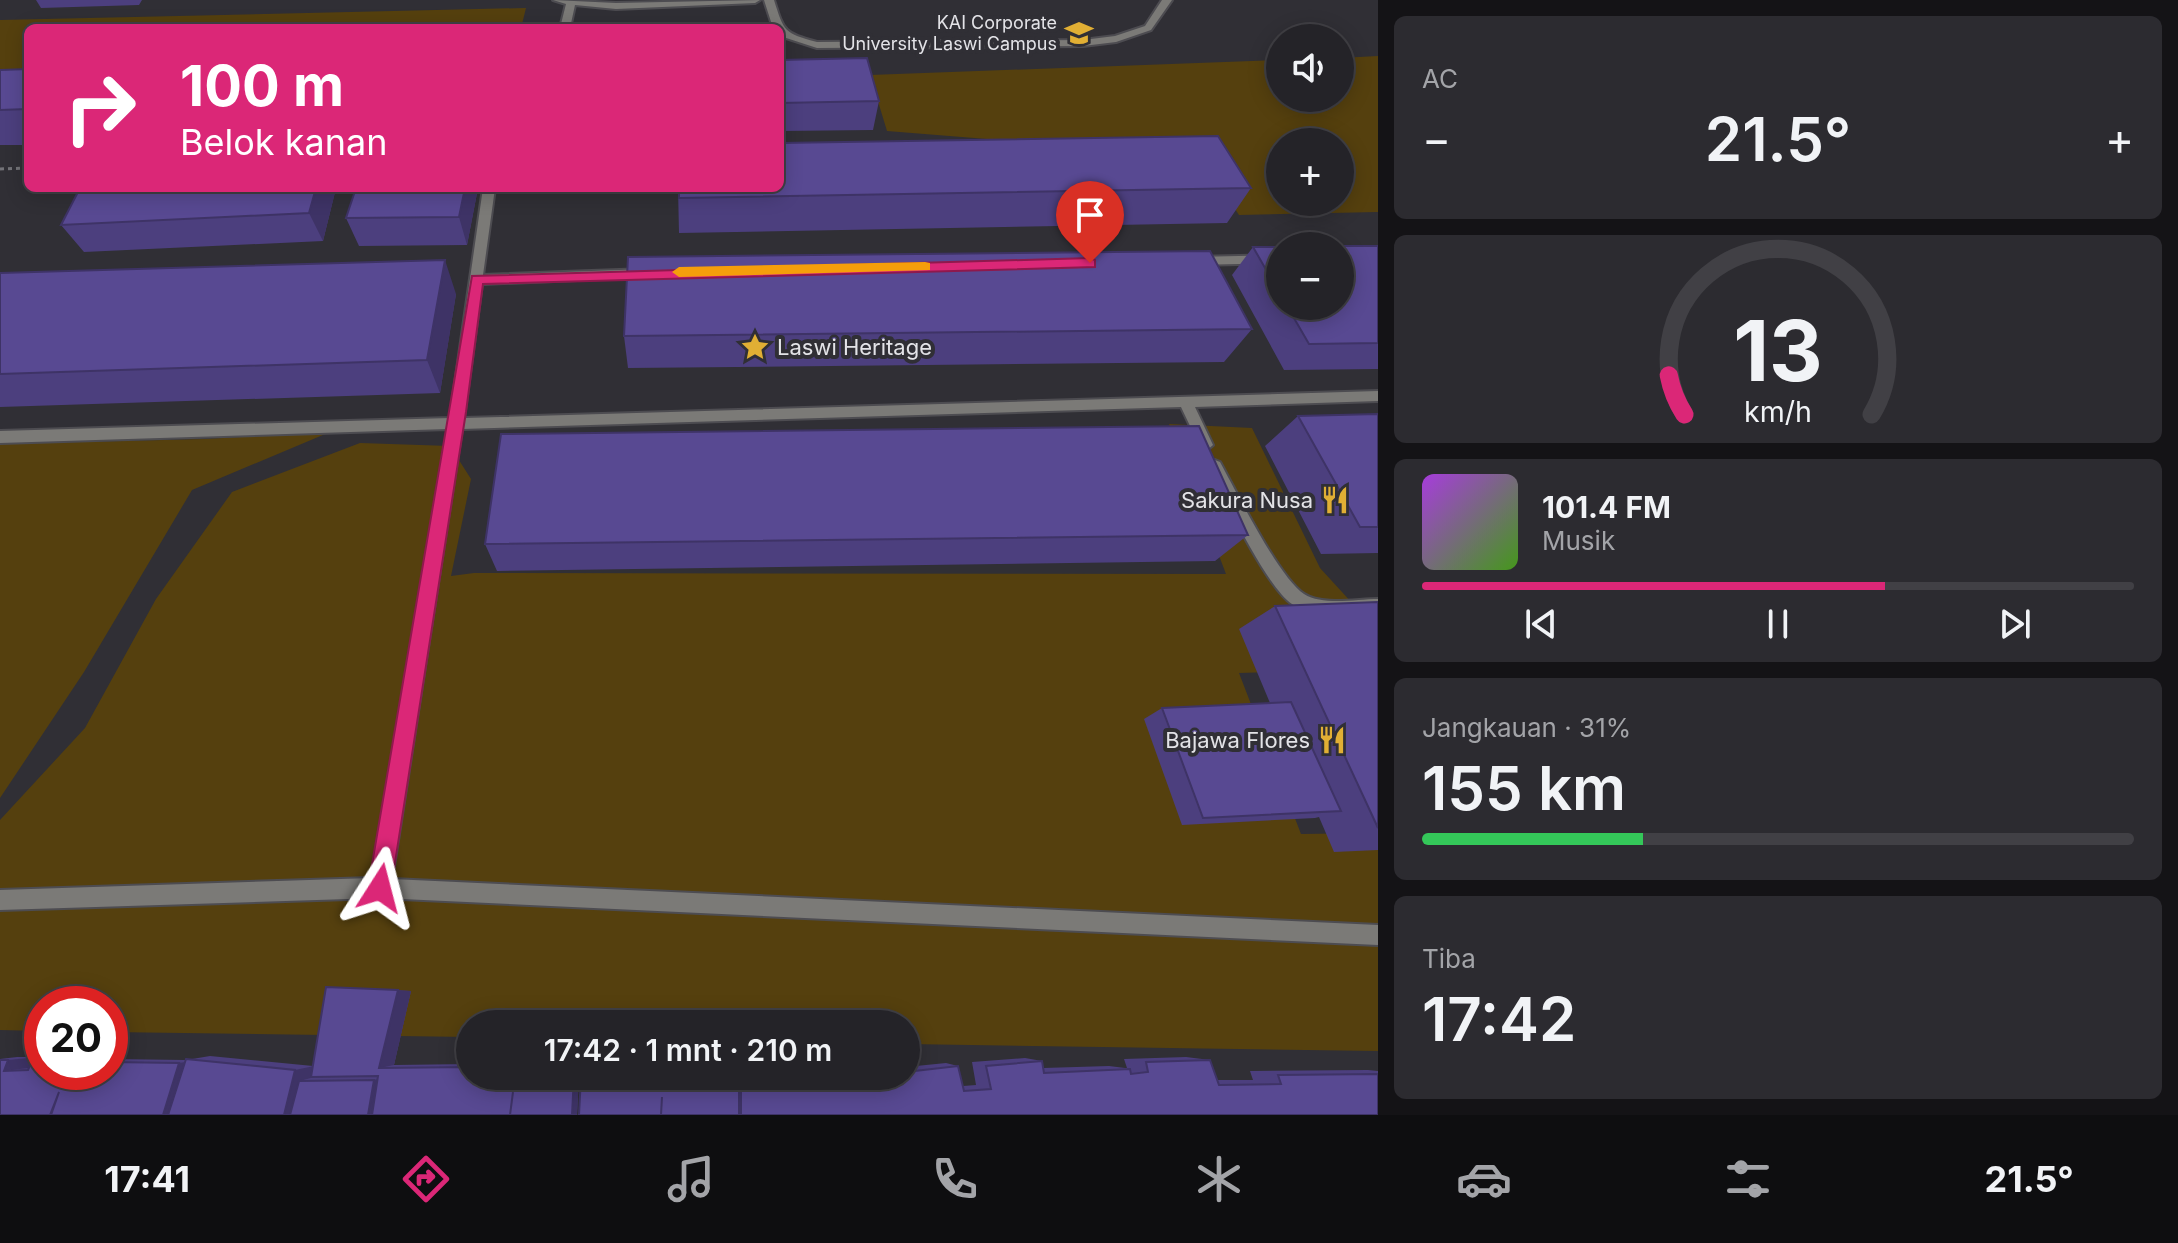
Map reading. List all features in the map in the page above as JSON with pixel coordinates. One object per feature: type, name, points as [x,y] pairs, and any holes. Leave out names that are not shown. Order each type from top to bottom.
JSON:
[{"type":"lane","points":[[558,0],[616,6],[755,0]]},
{"type":"lane","points":[[769,0],[777,24]]},
{"type":"lane","points":[[784,34],[817,45],[1083,43],[1116,39],[1148,28],[1167,0]]},
{"type":"lane","points":[[566,24],[571,3]]},
{"type":"lane","points":[[380,888],[455,425],[488,192]]},
{"type":"lane","points":[[1185,261],[1266,259]]},
{"type":"lane","points":[[477,280],[663,272]]},
{"type":"lane","points":[[0,437],[1378,396]]},
{"type":"lane","points":[[1186,403],[1217,469],[1274,571],[1295,598],[1327,607],[1378,606]]},
{"type":"lane","points":[[0,900],[380,888],[1378,935]]},
{"type":"path","points":[[0,169],[24,168]]},
{"type":"shaded area","points":[[526,8],[522,24],[24,24],[24,98],[0,99],[0,20]]},
{"type":"shaded area","points":[[1378,56],[1378,212],[1354,213],[1354,128],[1266,128],[1266,214],[1239,215],[1205,162],[1112,149],[887,131],[870,75],[1266,61],[1266,112],[1354,112],[1354,57]]},
{"type":"shaded area","points":[[1169,424],[1252,428],[1320,568],[1353,604],[1330,670],[1239,673],[1301,834],[1378,833],[1378,1051],[920,1044],[920,1010],[456,1010],[456,1037],[128,1032],[128,986],[24,986],[24,1031],[0,1030],[0,820],[85,728],[156,599],[232,492],[360,443],[450,446],[471,479],[451,576],[474,573],[1226,574]]},
{"type":"shaded area","points":[[330,432],[192,490],[84,672],[0,798],[0,444],[205,439]]},
{"type":"building","points":[[867,58],[879,101],[784,103],[784,60]]},
{"type":"building","points":[[24,69],[24,109],[0,110],[0,70]]},
{"type":"building","points":[[1218,136],[1251,188],[679,198],[679,192],[784,192],[784,143]]},
{"type":"building","points":[[78,192],[315,192],[309,213],[61,225]]},
{"type":"building","points":[[355,192],[464,192],[459,217],[346,218]]},
{"type":"building","points":[[1354,246],[1378,246],[1378,343],[1309,344],[1295,320],[1354,320]]},
{"type":"building","points":[[1253,247],[1266,247],[1266,270]]},
{"type":"building","points":[[1210,251],[1252,329],[624,336],[628,257]]},
{"type":"building","points":[[445,260],[427,360],[0,374],[0,273]]},
{"type":"building","points":[[1378,414],[1378,527],[1360,527],[1298,416]]},
{"type":"building","points":[[1199,426],[1248,535],[485,544],[501,434]]},
{"type":"building","points":[[1378,602],[1378,828],[1275,606]]},
{"type":"building","points":[[1291,702],[1341,811],[1203,818],[1162,708]]},
{"type":"building","points":[[326,987],[398,990],[379,1068],[456,1067],[456,1090],[573,1090],[572,1115],[372,1115],[378,1076],[311,1077]]},
{"type":"building","points":[[186,1059],[295,1070],[284,1115],[168,1115]]},
{"type":"building","points":[[0,1060],[8,1060],[4,1071],[24,1070],[24,1090],[128,1090],[128,1062],[179,1063],[163,1115],[51,1115],[59,1092],[50,1115],[0,1115]]},
{"type":"building","points":[[1210,1060],[1219,1085],[1281,1084],[1278,1075],[1378,1074],[1378,1115],[741,1115],[741,1090],[920,1090],[920,1070],[958,1066],[964,1091],[991,1089],[986,1066],[1042,1061],[1044,1073],[1130,1069],[1131,1074],[1148,1072],[1146,1062]]},
{"type":"building","points":[[374,1080],[368,1115],[290,1115],[299,1081]]},
{"type":"building","points":[[580,1090],[739,1090],[739,1115],[579,1115]]},
{"type":"slow traffic","points":[[679,272],[925,267]]},
{"type":"place","name":"KAI Corporate University Laswi Campus","points":[[1079,33]]},
{"type":"place","name":"Laswi Heritage","points":[[755,347]]},
{"type":"place","name":"Sakura Nusa","points":[[1335,500]]},
{"type":"place","name":"Bajawa Flores","points":[[1332,740]]},
{"type":"route","points":[[380,888],[477,280],[1090,263]]}]
